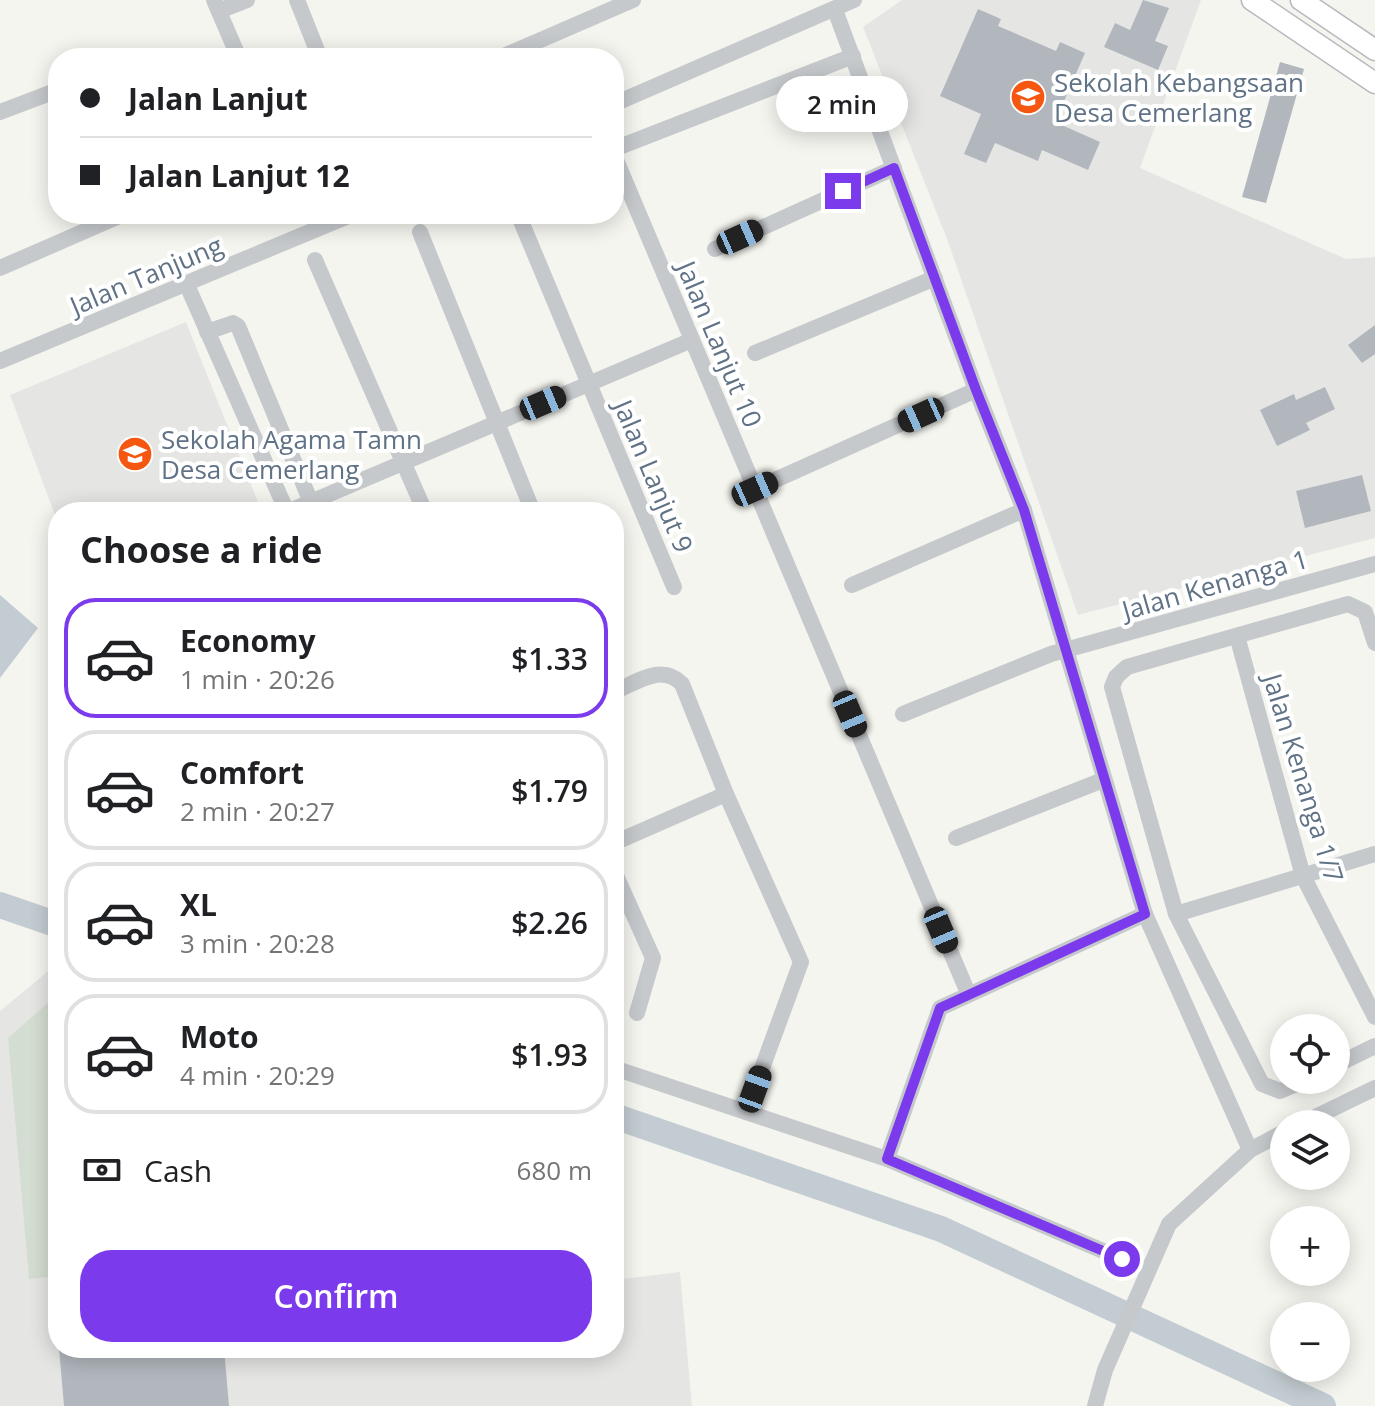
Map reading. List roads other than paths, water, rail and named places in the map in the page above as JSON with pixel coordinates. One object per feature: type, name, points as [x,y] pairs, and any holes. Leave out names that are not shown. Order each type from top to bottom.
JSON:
[{"type":"main road","points":[[1252,0],[1375,83]]},
{"type":"main road","points":[[1301,0],[1375,50]]},
{"type":"street","points":[[235,48],[217,6],[247,0]]},
{"type":"street","points":[[297,0],[316,48]]},
{"type":"street","points":[[522,48],[633,0]]},
{"type":"street","points":[[624,100],[854,0]]},
{"type":"street","points":[[835,10],[976,390],[1024,510],[1145,914],[1250,1150]]},
{"type":"street","points":[[624,145],[853,56]]},
{"type":"street","points":[[0,112],[48,94]]},
{"type":"street","points":[[715,249],[894,168]]},
{"type":"street","name":"Jalan Lanjut 10","points":[[624,179],[968,993]]},
{"type":"street","points":[[0,268],[101,224]]},
{"type":"street","points":[[309,224],[312,231]]},
{"type":"street","name":"Jalan Tanjung","points":[[0,361],[329,224]]},
{"type":"street","name":"Jalan Lanjut 9","points":[[522,224],[674,587]]},
{"type":"street","points":[[420,232],[529,502]]},
{"type":"street","points":[[315,260],[421,502]]},
{"type":"street","points":[[755,353],[935,278]]},
{"type":"street","points":[[187,285],[283,502]]},
{"type":"street","points":[[207,332],[233,323],[238,326],[311,502]]},
{"type":"street","points":[[323,502],[405,462],[692,340]]},
{"type":"street","points":[[755,489],[976,390]]},
{"type":"street","points":[[852,585],[1024,510]]},
{"type":"street","name":"Jalan Kenanga 1","points":[[903,714],[1067,650],[1375,564]]},
{"type":"street","points":[[1270,1087],[1262,1084],[1176,914],[1112,687],[1116,677],[1127,667],[1352,604],[1365,612],[1375,643]]},
{"type":"street","name":"Jalan Kenanga 1/7","points":[[1237,636],[1303,876],[1375,1017]]},
{"type":"street","points":[[624,688],[660,672],[673,674],[682,684],[726,794],[801,962],[746,1112]]},
{"type":"street","points":[[956,838],[1103,780]]},
{"type":"street","points":[[624,839],[726,794]]},
{"type":"street","points":[[1176,914],[1375,854]]},
{"type":"street","points":[[624,893],[653,958],[637,1013]]},
{"type":"street","points":[[887,1159],[934,1018],[948,1002],[1145,914]]},
{"type":"street","points":[[1350,1058],[1375,1046]]},
{"type":"street","points":[[624,1071],[887,1159],[1148,1270]]},
{"type":"street","points":[[1330,1110],[1375,1088]]},
{"type":"street","points":[[1095,1406],[1105,1370],[1169,1224],[1250,1150],[1270,1139]]},
{"type":"waterway","points":[[0,905],[48,922]]},
{"type":"waterway","points":[[624,1119],[941,1229],[1323,1406]]},
{"type":"place","name":"Sekolah Kebangsaan Desa Cemerlang","points":[[1028,97]]},
{"type":"place","name":"Sekolah Agama Tamn Desa Cemerlang","points":[[135,454]]}]
